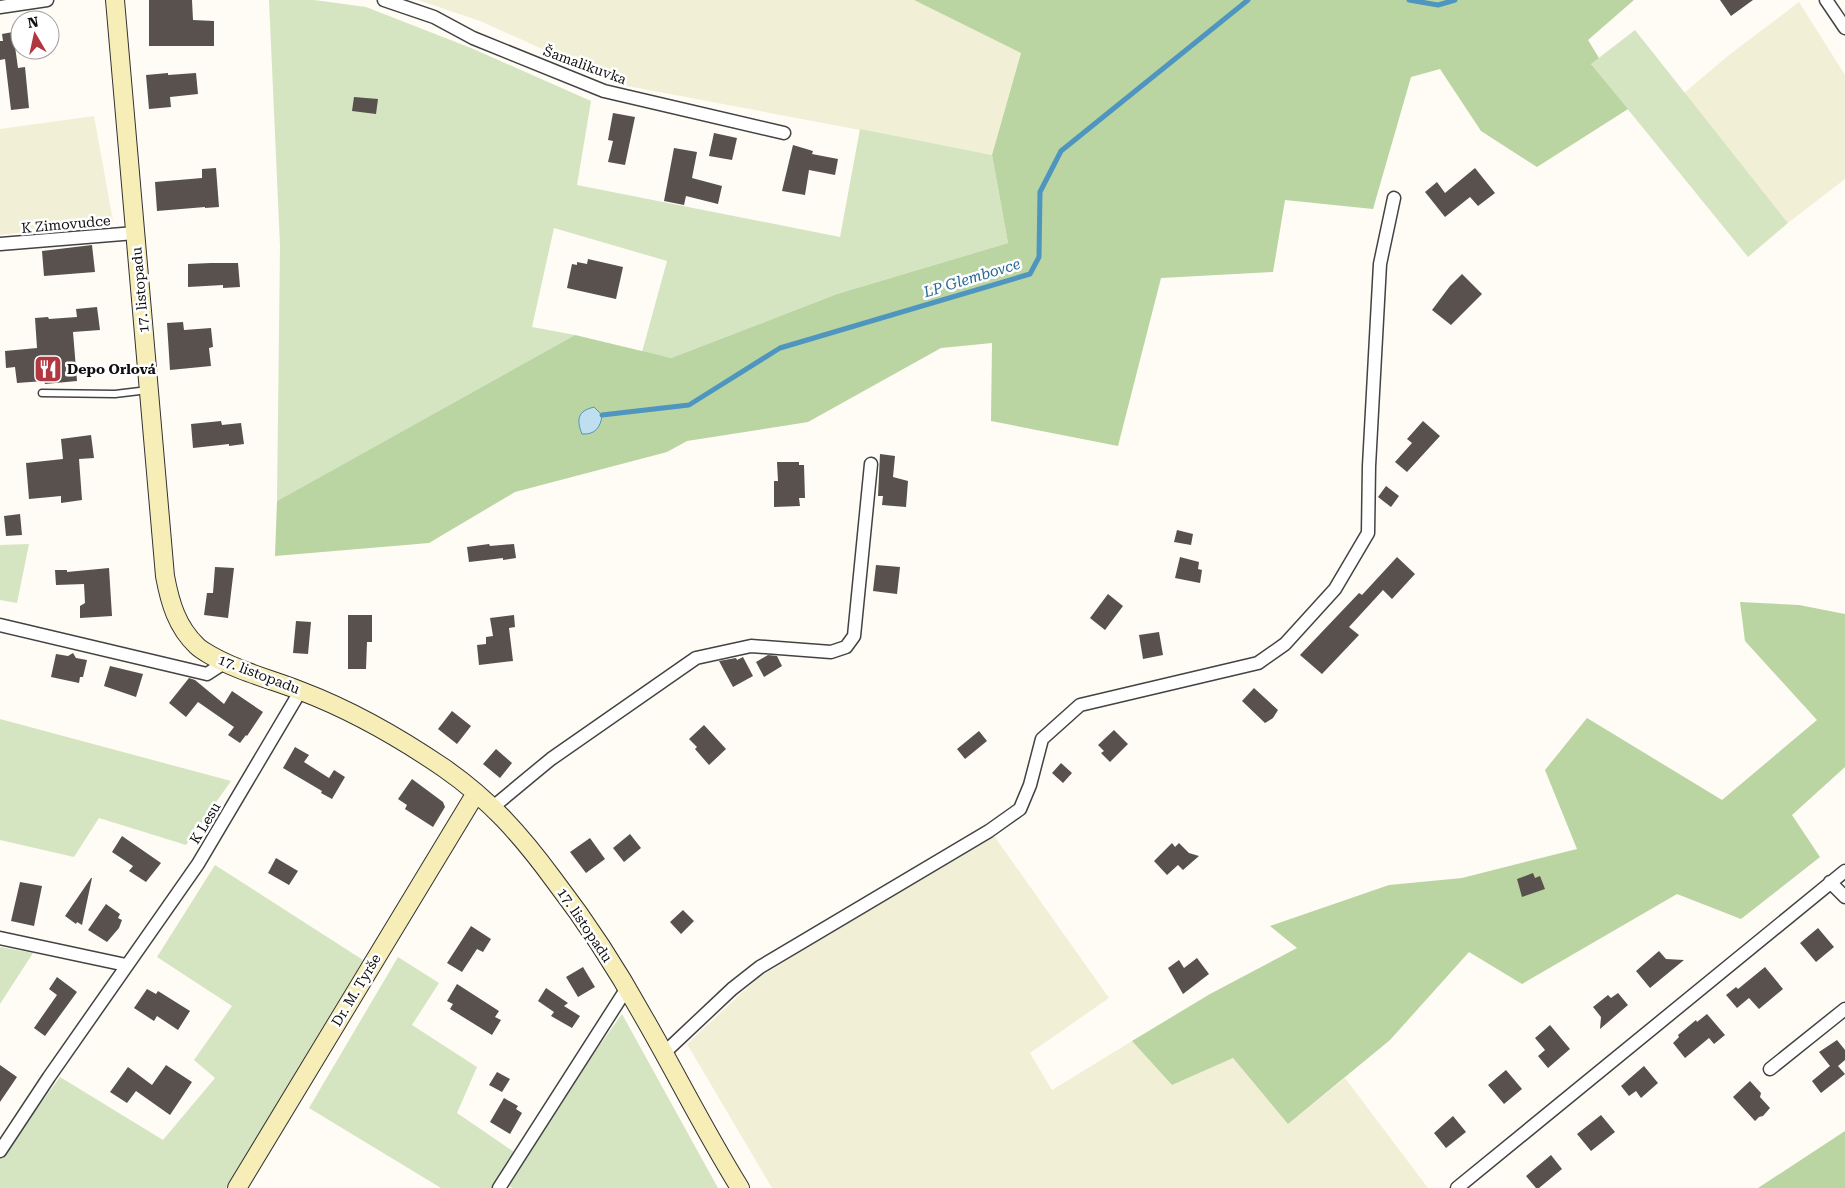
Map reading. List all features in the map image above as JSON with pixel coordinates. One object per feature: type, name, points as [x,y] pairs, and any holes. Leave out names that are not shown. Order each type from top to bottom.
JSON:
[{"type":"main road","name":"17. listopadu","points":[[115,0],[165,576],[174,614],[189,638],[199,648],[224,663],[248,674],[301,690],[342,709],[392,736],[430,759],[493,807],[523,839],[570,900],[627,988],[720,1157],[740,1188]]},
{"type":"main road","name":"Dr. M. Tyrše","points":[[237,1188],[476,793]]},
{"type":"street","points":[[0,7],[47,0]]},
{"type":"street","name":"Šamalikuvka","points":[[384,0],[434,17],[473,38],[604,91],[784,133]]},
{"type":"street","points":[[1826,0],[1845,28]]},
{"type":"street","points":[[663,1054],[732,990],[760,967],[989,831],[1020,808],[1030,786],[1042,739],[1080,705],[1258,664],[1284,644],[1335,589],[1368,533],[1369,466],[1380,264],[1394,198]]},
{"type":"street","name":"K Zimovudce","points":[[0,244],[135,233]]},
{"type":"street","points":[[493,807],[551,760],[696,658],[751,646],[831,652],[846,647],[854,636],[871,464]]},
{"type":"street","points":[[0,625],[207,674],[224,663]]},
{"type":"street","name":"K Lesu","points":[[0,1151],[126,965],[198,864],[301,690]]},
{"type":"street","points":[[1458,1188],[1845,870]]},
{"type":"street","points":[[1830,882],[1845,897]]},
{"type":"street","points":[[0,938],[126,965]]},
{"type":"street","points":[[499,1188],[627,988]]},
{"type":"street","points":[[1770,1069],[1845,1009]]},
{"type":"lane","points":[[42,393],[115,394],[149,390]]},
{"type":"shaded area","points":[[418,0],[914,0],[1021,53],[992,155],[622,85],[480,21]]},
{"type":"shaded area","points":[[1799,2],[1845,75],[1845,179],[1788,223],[1684,93],[1729,55]]},
{"type":"shaded area","points":[[94,116],[113,221],[0,235],[0,129]]},
{"type":"shaded area","points":[[992,833],[1109,998],[1030,1053],[1052,1090],[1132,1041],[1172,1085],[1233,1058],[1288,1124],[1345,1078],[1428,1188],[772,1188],[687,1044],[758,978]]},
{"type":"green space","points":[[269,0],[314,0],[366,7],[471,48],[591,101],[577,185],[840,237],[860,129],[992,155],[1008,243],[837,294],[671,358],[642,352],[667,261],[554,228],[532,327],[575,335],[277,501],[280,246]]},
{"type":"green space","points":[[914,0],[1634,0],[1588,40],[1599,58],[1591,64],[1628,109],[1537,167],[1481,131],[1440,69],[1411,77],[1373,209],[1285,200],[1273,272],[1161,278],[1118,446],[991,421],[992,343],[941,348],[808,422],[687,441],[667,452],[515,492],[429,543],[275,556],[277,501],[575,335],[671,358],[837,294],[1008,243],[992,155],[1021,53]]},
{"type":"green space","points":[[1635,30],[1788,223],[1748,257],[1591,64]]},
{"type":"green space","points":[[29,544],[17,603],[0,600],[0,545]]},
{"type":"green space","points":[[1740,602],[1799,605],[1845,614],[1845,767],[1792,815],[1820,857],[1741,919],[1677,894],[1522,984],[1469,952],[1390,1040],[1288,1124],[1233,1058],[1172,1085],[1132,1041],[1210,994],[1297,948],[1270,926],[1389,885],[1462,878],[1577,849],[1545,770],[1587,718],[1722,800],[1817,720],[1745,641]]},
{"type":"green space","points":[[0,719],[231,781],[186,845],[99,818],[74,857],[0,840]]},
{"type":"green space","points":[[215,865],[363,960],[226,1188],[0,1188],[0,1159],[60,1077],[163,1140],[215,1078],[194,1060],[232,1006],[157,957]]},
{"type":"green space","points":[[0,947],[33,953],[0,1004]]},
{"type":"green space","points":[[398,957],[439,983],[412,1025],[477,1067],[457,1113],[520,1156],[622,1014],[718,1188],[513,1188],[502,1183],[498,1188],[441,1188],[309,1108]]},
{"type":"green space","points":[[1845,1131],[1845,1188],[1758,1188]]},
{"type":"water","points":[[594,407],[602,415],[600,423],[594,432],[582,434],[579,424],[580,416],[585,411]]},
{"type":"building","points":[[149,0],[192,0],[193,20],[214,21],[214,46],[149,46]]},
{"type":"building","points":[[1720,0],[1753,0],[1731,16]]},
{"type":"building","points":[[10,33],[10,60],[17,60],[18,68],[25,67],[29,108],[11,110],[5,59],[0,60],[0,41],[3,41],[2,34]]},
{"type":"building","points":[[168,73],[168,75],[196,73],[198,94],[170,97],[171,107],[149,109],[146,75]]},
{"type":"building","points":[[354,97],[378,99],[376,114],[352,111]]},
{"type":"building","points":[[613,113],[635,117],[625,165],[608,162],[613,141],[608,140]]},
{"type":"building","points":[[714,133],[737,138],[732,160],[709,156]]},
{"type":"building","points":[[793,145],[813,151],[812,154],[838,159],[835,175],[809,170],[805,195],[782,191]]},
{"type":"building","points":[[674,148],[697,152],[692,178],[722,186],[718,204],[686,196],[684,205],[664,201]]},
{"type":"building","points":[[216,168],[219,207],[157,211],[155,182],[202,178],[202,169]]},
{"type":"building","points":[[1475,168],[1495,193],[1478,206],[1470,197],[1445,217],[1425,192],[1437,182],[1445,193]]},
{"type":"building","points":[[92,245],[95,272],[44,276],[42,251]]},
{"type":"building","points":[[588,259],[623,267],[616,299],[567,288],[572,264],[577,265],[577,262],[587,264]]},
{"type":"building","points":[[238,263],[240,287],[223,288],[223,285],[188,287],[188,264]]},
{"type":"building","points":[[1462,274],[1482,294],[1451,325],[1432,310],[1450,286]]},
{"type":"building","points":[[97,307],[100,330],[73,332],[77,381],[45,384],[44,381],[17,383],[15,367],[6,368],[5,351],[37,348],[35,318],[77,317],[76,309]]},
{"type":"building","points":[[183,322],[184,330],[211,328],[213,347],[209,348],[211,366],[170,370],[167,323]]},
{"type":"building","points":[[221,421],[222,425],[241,423],[244,444],[193,448],[191,424]]},
{"type":"building","points":[[1423,421],[1440,436],[1407,472],[1395,462],[1412,443],[1407,439]]},
{"type":"building","points":[[91,435],[94,458],[79,459],[82,500],[61,503],[61,496],[29,499],[26,463],[63,459],[61,439]]},
{"type":"building","points":[[880,454],[895,456],[893,477],[908,481],[906,507],[882,505],[883,496],[878,496]]},
{"type":"building","points":[[777,462],[799,462],[799,465],[804,465],[805,498],[799,498],[800,506],[774,507],[774,481],[778,481]]},
{"type":"building","points":[[1386,486],[1399,496],[1391,507],[1378,497]]},
{"type":"building","points":[[20,514],[22,535],[6,536],[4,516]]},
{"type":"building","points":[[1177,530],[1193,534],[1191,545],[1174,542]]},
{"type":"building","points":[[489,544],[490,546],[514,544],[516,558],[469,562],[467,547]]},
{"type":"building","points":[[1180,557],[1199,562],[1198,569],[1202,570],[1200,583],[1175,578]]},
{"type":"building","points":[[1397,557],[1415,574],[1392,599],[1383,590],[1349,627],[1359,635],[1322,674],[1300,655],[1359,593],[1362,595]]},
{"type":"building","points":[[876,565],[900,567],[897,594],[873,591]]},
{"type":"building","points":[[215,567],[234,568],[228,618],[204,615],[207,593],[213,593]]},
{"type":"building","points":[[109,568],[112,616],[80,618],[80,606],[85,603],[84,584],[56,585],[55,570],[67,570],[67,572]]},
{"type":"building","points":[[1108,594],[1123,606],[1105,630],[1090,618]]},
{"type":"building","points":[[348,615],[372,615],[372,642],[367,642],[366,669],[348,669]]},
{"type":"building","points":[[514,615],[515,627],[509,628],[513,661],[479,665],[477,645],[486,644],[486,637],[493,636],[490,618]]},
{"type":"building","points":[[296,621],[311,622],[308,654],[293,653]]},
{"type":"building","points":[[1159,632],[1163,655],[1143,659],[1139,635]]},
{"type":"building","points":[[73,653],[76,658],[87,660],[83,677],[80,677],[79,683],[51,677],[56,654],[68,656]]},
{"type":"building","points":[[768,655],[777,656],[782,666],[764,677],[756,662]]},
{"type":"building","points":[[743,657],[753,676],[733,687],[719,661],[736,658],[737,660]]},
{"type":"building","points":[[110,666],[143,674],[136,697],[104,686]]},
{"type":"building","points":[[189,678],[195,680],[224,704],[232,691],[263,712],[240,743],[228,735],[234,727],[198,702],[186,717],[169,703]]},
{"type":"building","points":[[1254,688],[1278,710],[1273,718],[1265,723],[1242,701]]},
{"type":"building","points":[[452,711],[471,726],[457,744],[438,729]]},
{"type":"building","points":[[704,725],[726,749],[709,765],[689,739]]},
{"type":"building","points":[[1114,730],[1128,744],[1110,762],[1101,753],[1104,751],[1098,745]]},
{"type":"building","points":[[979,731],[987,741],[965,759],[957,749]]},
{"type":"building","points":[[295,747],[309,755],[304,762],[329,778],[334,770],[345,777],[332,799],[283,768]]},
{"type":"building","points":[[496,749],[512,763],[500,778],[483,764]]},
{"type":"building","points":[[1061,763],[1072,773],[1063,783],[1052,773]]},
{"type":"building","points":[[412,779],[443,802],[445,807],[433,827],[405,809],[407,805],[398,799]]},
{"type":"building","points":[[630,834],[641,848],[624,862],[613,848]]},
{"type":"building","points":[[122,836],[161,863],[146,882],[129,871],[133,866],[112,852]]},
{"type":"building","points":[[590,838],[605,859],[586,873],[570,852]]},
{"type":"building","points":[[1172,843],[1175,847],[1179,843],[1189,853],[1199,856],[1183,870],[1178,865],[1167,875],[1154,861]]},
{"type":"building","points":[[276,858],[298,871],[289,885],[268,873]]},
{"type":"building","points":[[1533,873],[1535,878],[1540,876],[1545,889],[1522,897],[1517,879]]},
{"type":"building","points":[[91,878],[82,925],[77,922],[76,924],[65,916]]},
{"type":"building","points":[[20,882],[42,886],[34,926],[11,921]]},
{"type":"building","points":[[106,904],[120,914],[118,918],[122,920],[119,928],[107,942],[88,930]]},
{"type":"building","points":[[683,910],[694,921],[681,934],[670,922]]},
{"type":"building","points":[[471,926],[491,939],[483,952],[477,949],[462,972],[447,963]]},
{"type":"building","points":[[1818,928],[1834,947],[1816,962],[1800,943]]},
{"type":"building","points":[[1659,951],[1666,959],[1684,960],[1650,988],[1636,971]]},
{"type":"building","points":[[1197,958],[1209,974],[1183,994],[1168,968],[1179,960],[1184,968]]},
{"type":"building","points":[[583,967],[595,987],[578,997],[566,977]]},
{"type":"building","points":[[1765,967],[1783,989],[1759,1009],[1749,998],[1737,1008],[1726,995],[1736,987],[1738,989]]},
{"type":"building","points":[[57,977],[77,992],[45,1036],[34,1028],[57,995],[49,989]]},
{"type":"building","points":[[457,984],[499,1011],[495,1017],[501,1020],[492,1035],[450,1009],[453,1004],[447,1001]]},
{"type":"building","points":[[546,988],[568,1003],[564,1006],[580,1016],[572,1028],[551,1016],[554,1012],[538,1001]]},
{"type":"building","points":[[147,989],[156,994],[158,991],[190,1011],[178,1030],[157,1016],[154,1021],[134,1008]]},
{"type":"building","points":[[1618,993],[1628,1005],[1600,1029],[1601,1017],[1593,1007],[1608,995],[1611,998]]},
{"type":"building","points":[[1707,1014],[1725,1035],[1714,1044],[1709,1038],[1685,1058],[1673,1043],[1679,1037],[1678,1035],[1696,1020],[1697,1022]]},
{"type":"building","points":[[1550,1025],[1570,1049],[1548,1068],[1538,1056],[1545,1050],[1535,1038]]},
{"type":"building","points":[[1837,1040],[1845,1050],[1845,1060],[1838,1066],[1845,1074],[1821,1093],[1812,1081],[1830,1066],[1819,1052]]},
{"type":"building","points":[[0,1065],[17,1077],[0,1102]]},
{"type":"building","points":[[166,1065],[192,1082],[170,1115],[136,1091],[127,1103],[110,1092],[128,1067],[152,1085]]},
{"type":"building","points":[[1644,1066],[1658,1083],[1641,1098],[1636,1091],[1629,1096],[1621,1086]]},
{"type":"building","points":[[1506,1070],[1522,1089],[1504,1104],[1488,1085]]},
{"type":"building","points":[[497,1072],[510,1079],[502,1092],[489,1085]]},
{"type":"building","points":[[1750,1081],[1761,1093],[1760,1097],[1770,1108],[1755,1121],[1733,1097]]},
{"type":"building","points":[[504,1098],[518,1106],[516,1109],[522,1113],[510,1134],[490,1122]]},
{"type":"building","points":[[1601,1115],[1615,1132],[1591,1151],[1577,1134]]},
{"type":"building","points":[[1453,1116],[1466,1132],[1446,1148],[1434,1133]]},
{"type":"building","points":[[1551,1155],[1562,1169],[1539,1188],[1536,1188],[1526,1176]]},
{"type":"waterway","name":"LP Glembovce","points":[[602,415],[689,405],[780,348],[1030,274],[1039,257],[1040,192],[1061,151],[1248,0]]},
{"type":"waterway","name":"LP Glembovce","points":[[1409,0],[1438,5],[1455,0]]},
{"type":"place","name":"Depo Orlová","points":[[48,369]]}]
